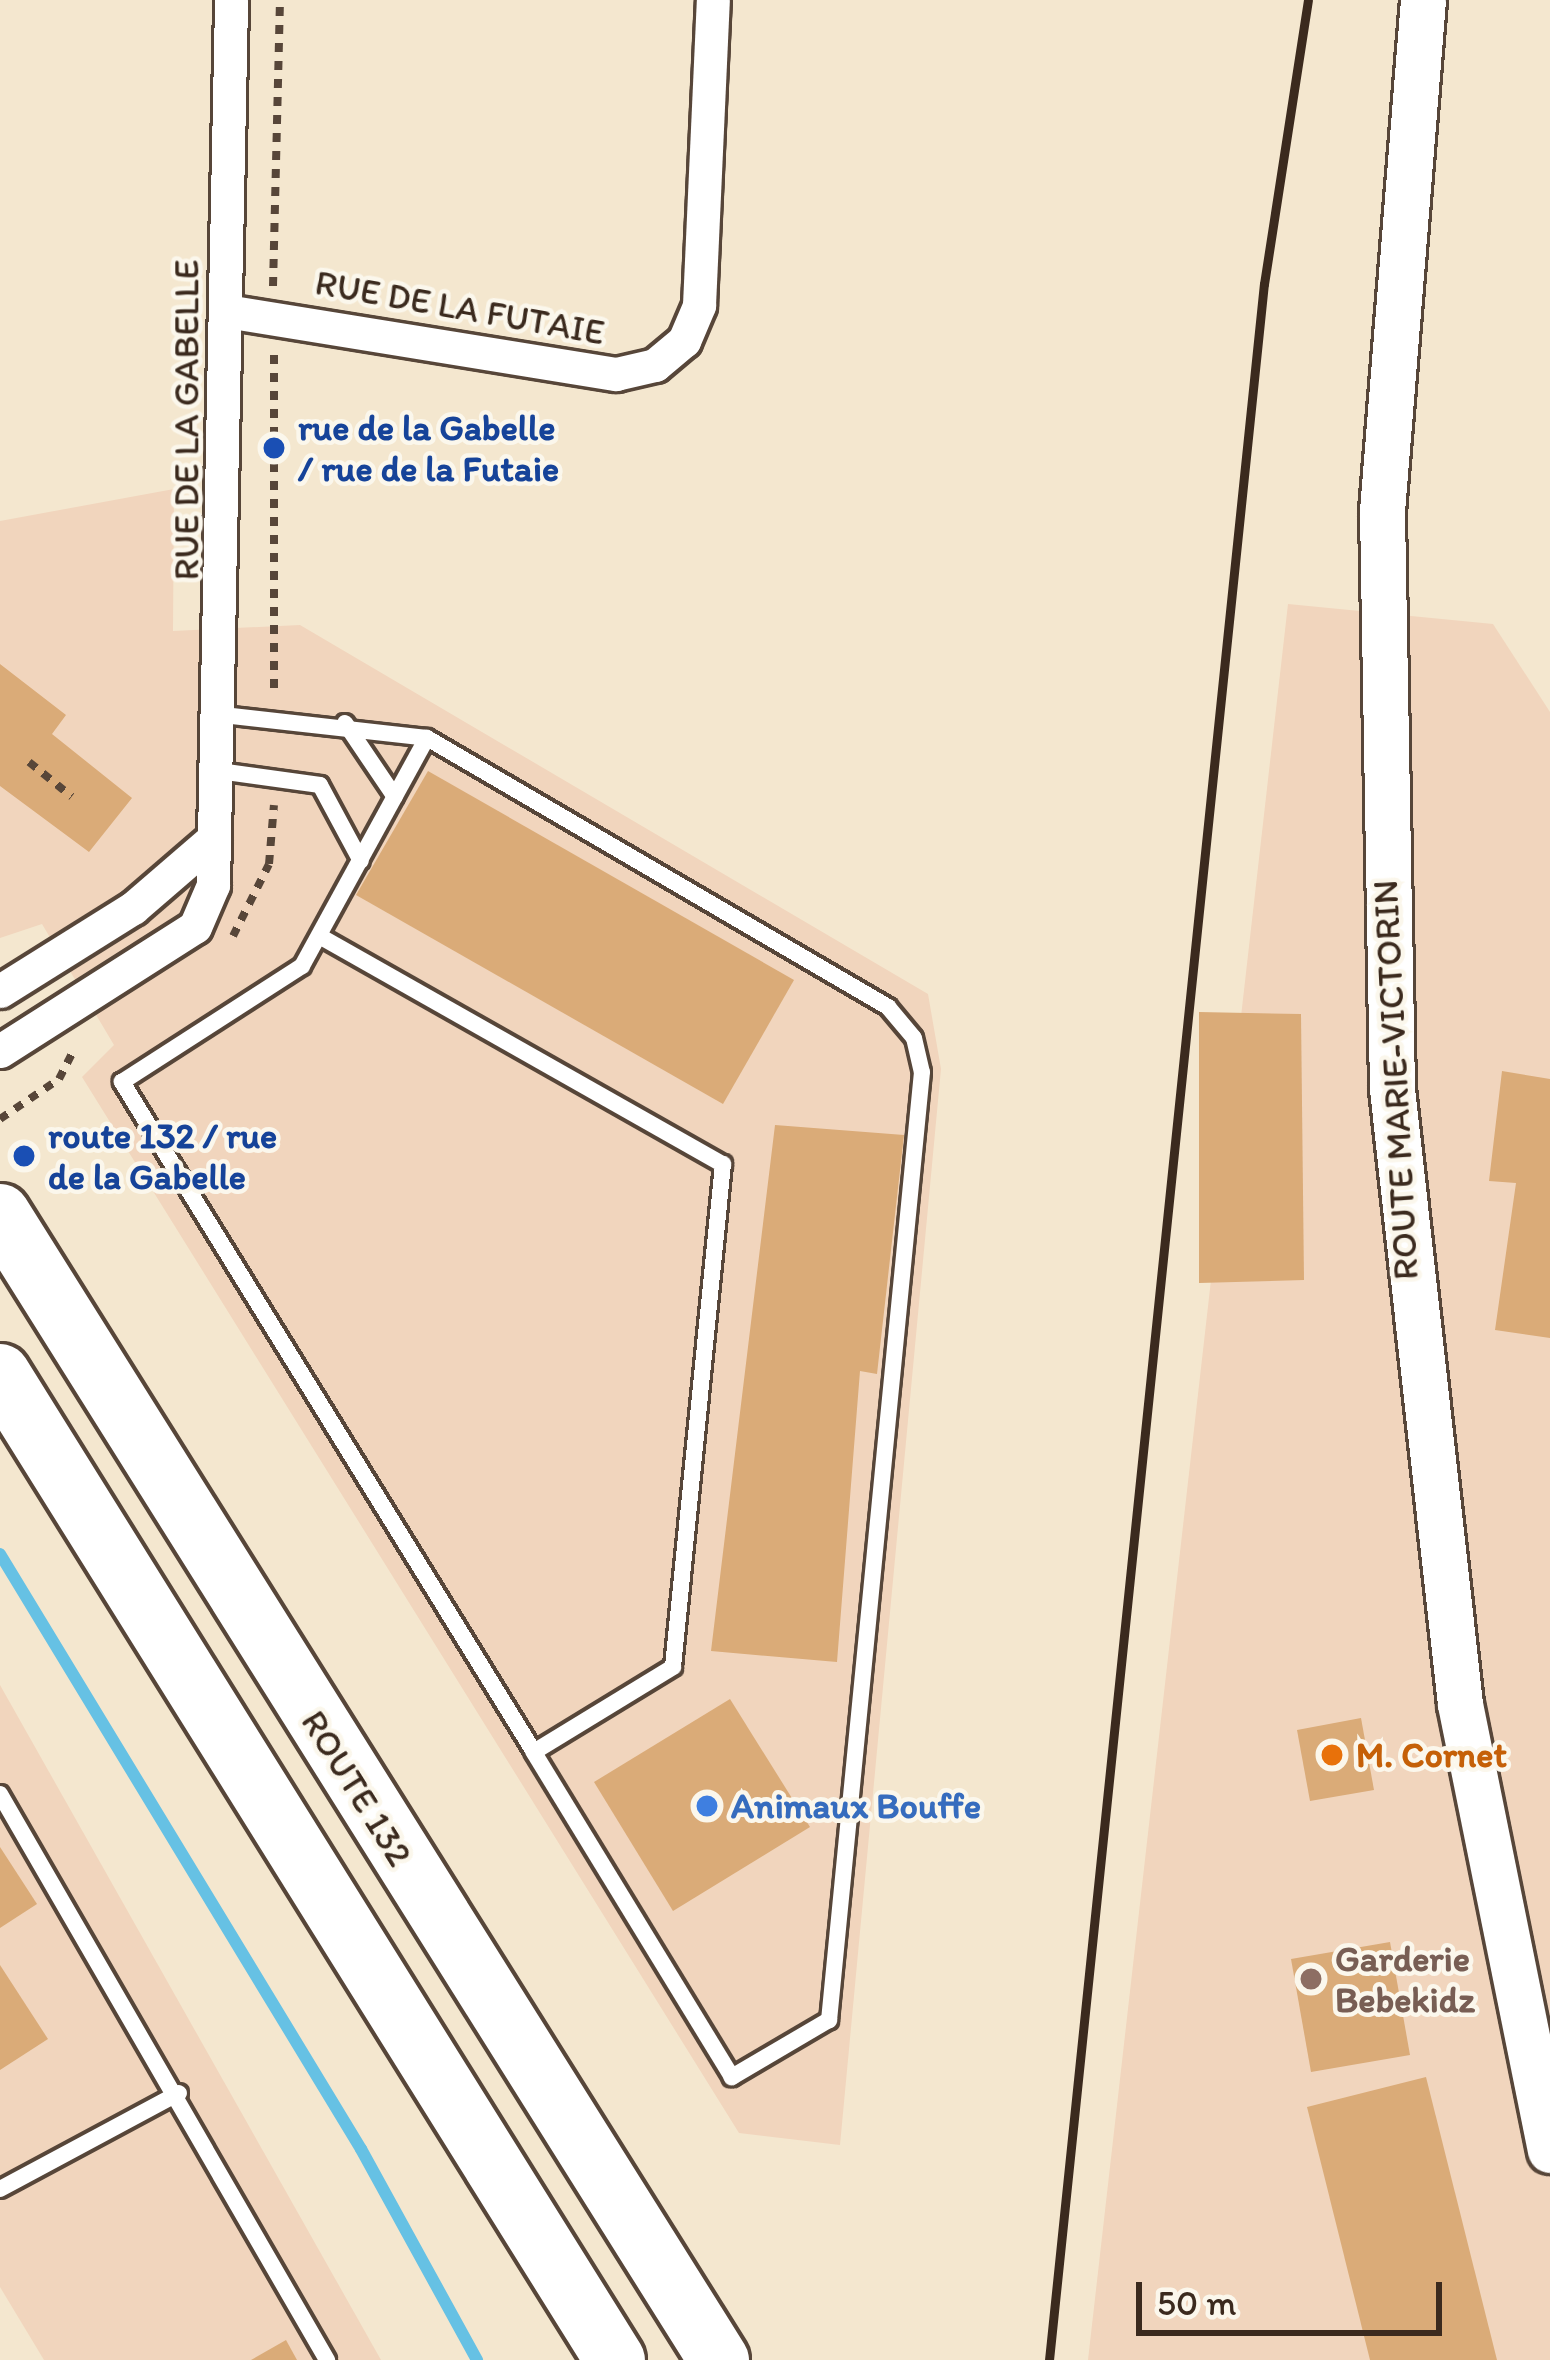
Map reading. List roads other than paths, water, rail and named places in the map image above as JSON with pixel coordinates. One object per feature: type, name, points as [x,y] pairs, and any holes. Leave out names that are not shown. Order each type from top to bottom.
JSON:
[{"type":"highway","name":"ROUTE 132","points":[[0,1214],[719,2360]]},
{"type":"highway","points":[[0,1375],[614,2360]]},
{"type":"street","name":"RUE DE LA GABELLE","points":[[0,1052],[195,927],[213,885],[223,715],[231,0]]},
{"type":"street","name":"RUE DE LA FUTAIE","points":[[226,311],[616,374],[655,365],[684,341],[699,305],[712,0]]},
{"type":"street","name":"ROUTE MARIE-VICTORIN","points":[[1423,0],[1381,530],[1393,1111],[1460,1704],[1550,2150]]},
{"type":"street","points":[[0,991],[133,908],[213,838]]},
{"type":"lane","points":[[223,715],[345,723],[427,738],[888,1007],[914,1037],[922,1072],[829,2020],[732,2078],[122,1082],[302,966],[427,738]]},
{"type":"lane","points":[[345,723],[395,797]]},
{"type":"lane","points":[[219,771],[320,784],[361,861]]},
{"type":"lane","points":[[321,937],[723,1164],[673,1667],[534,1752]]},
{"type":"lane","points":[[0,1795],[179,2093],[327,2360]]},
{"type":"lane","points":[[0,2189],[179,2093]]},
{"type":"waterway","points":[[0,1554],[361,2149],[477,2360]]},
{"type":"railway","points":[[1049,2360],[1264,284],[1308,0]]},
{"type":"place","name":"rue de la Gabelle / rue de la Futaie","points":[[274,448]]},
{"type":"place","name":"route 132 / rue de la Gabelle","points":[[24,1156]]},
{"type":"place","name":"M. Cornet","points":[[1332,1755]]},
{"type":"place","name":"Animaux Bouffe","points":[[707,1806]]},
{"type":"place","name":"Garderie Bebekidz","points":[[1311,1979]]}]
